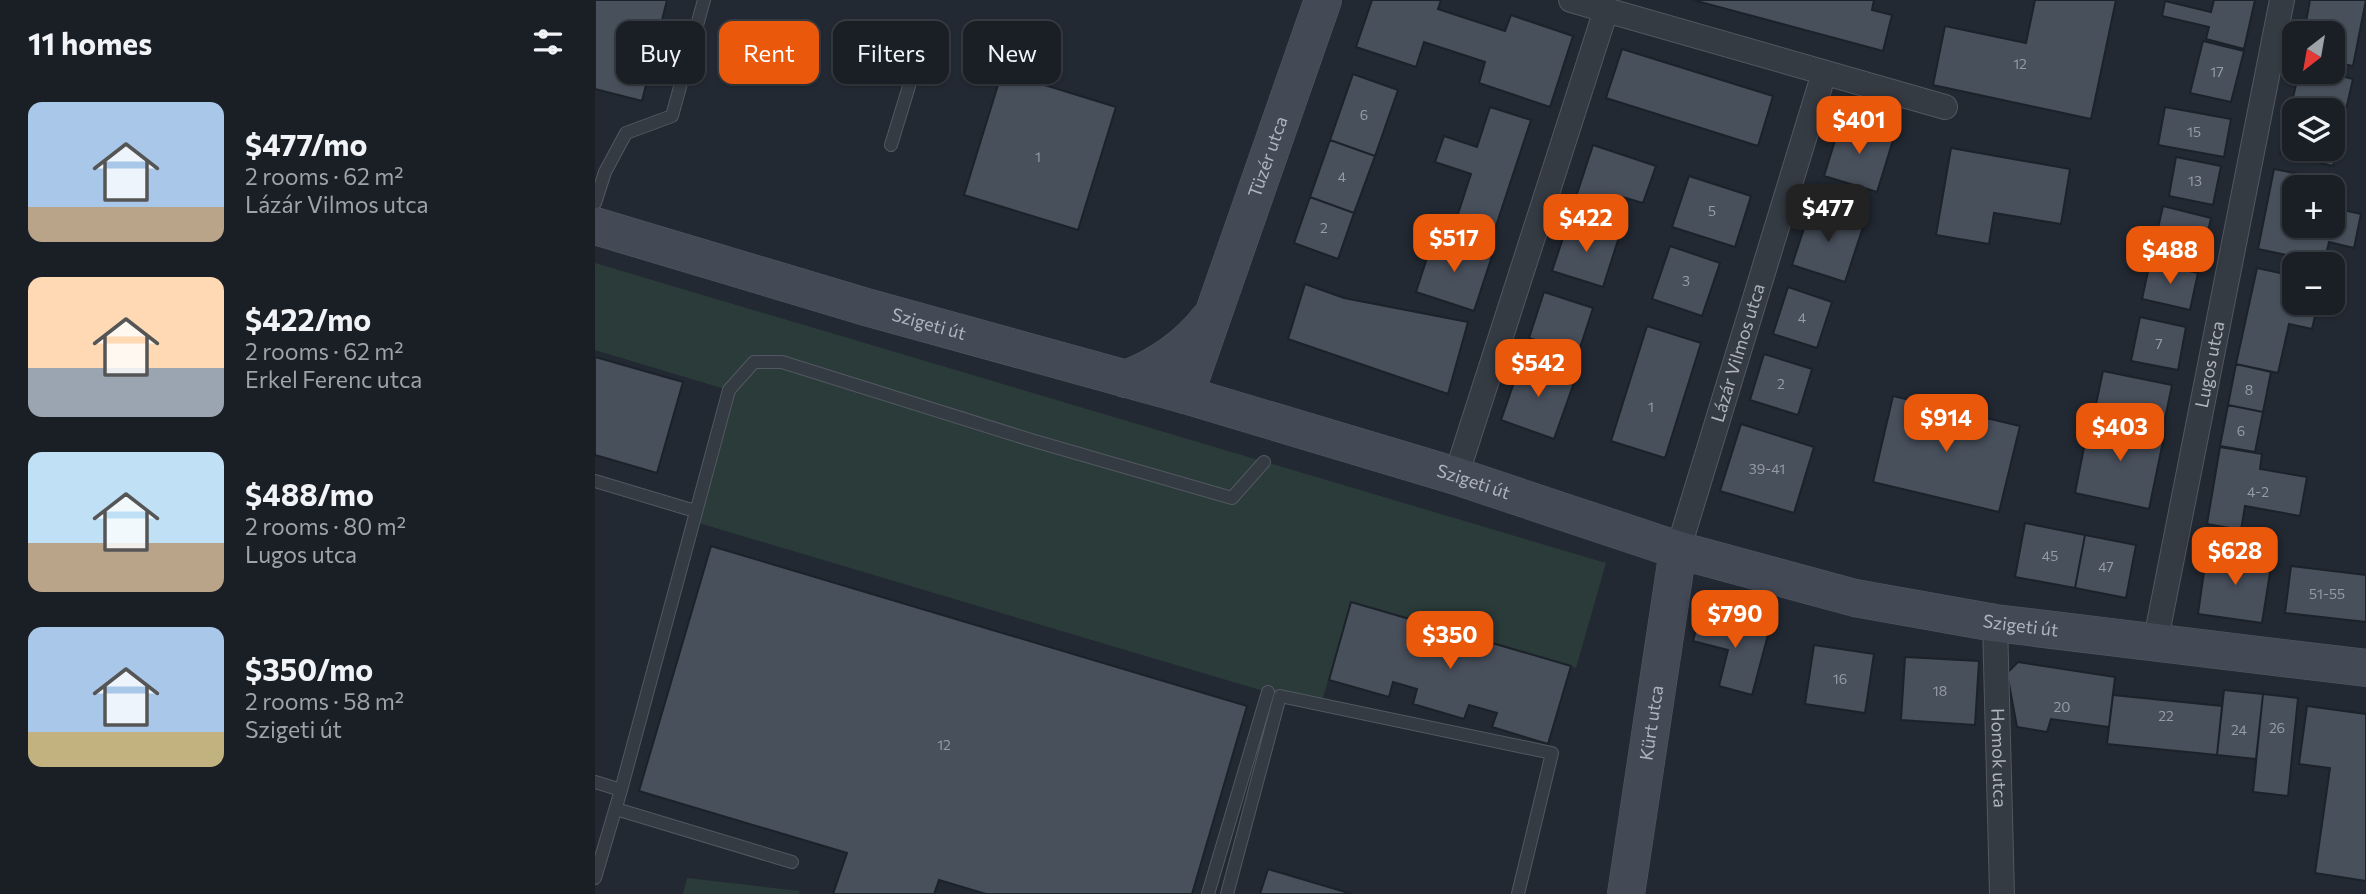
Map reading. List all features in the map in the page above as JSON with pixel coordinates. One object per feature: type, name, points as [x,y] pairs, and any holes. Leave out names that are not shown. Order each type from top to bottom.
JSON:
[{"type":"street","name":"Tüzér utca","points":[[1185,395],[1323,0]]},
{"type":"street","points":[[1571,0],[1945,107]]},
{"type":"street","name":"Lugos utca","points":[[2155,644],[2282,0]]},
{"type":"street","points":[[1456,476],[1606,10]]},
{"type":"street","name":"Lázár Vilmos utca","points":[[1678,550],[1824,73]]},
{"type":"street","name":"Szigeti út","points":[[595,226],[866,307],[1185,395],[1456,476],[1678,550],[1855,598],[1995,623],[2366,668]]},
{"type":"street","name":"Tüzér utca","points":[[1126,379],[1154,368],[1185,344],[1213,314]]},
{"type":"street","name":"Kürt utca","points":[[1626,894],[1678,550]]},
{"type":"street","name":"Homok utca","points":[[1995,623],[2003,894]]},
{"type":"lane","points":[[595,203],[605,172],[626,133],[672,116],[704,0]]},
{"type":"lane","points":[[891,145],[910,84]]},
{"type":"lane","points":[[595,878],[729,390],[754,362],[782,362],[1031,440],[1232,498],[1264,462]]},
{"type":"lane","points":[[595,481],[695,510]]},
{"type":"lane","points":[[1274,694],[1552,753],[1518,894]]},
{"type":"lane","points":[[1208,894],[1239,787],[1274,694]]},
{"type":"lane","points":[[1227,894],[1274,694]]},
{"type":"lane","points":[[595,782],[621,790]]},
{"type":"lane","points":[[1225,782],[1239,787]]},
{"type":"lane","points":[[616,809],[792,862]]},
{"type":"shaded area","points":[[595,263],[1606,563],[1576,668],[1352,602],[1321,704],[1280,696],[692,521],[728,390],[595,350]]},
{"type":"shaded area","points":[[687,878],[800,891],[799,894],[683,894]]},
{"type":"building","points":[[595,0],[667,0],[662,21],[616,21],[616,84],[646,84],[642,101],[595,89]]},
{"type":"building","points":[[1372,0],[1441,0],[1438,9],[1505,31],[1511,15],[1573,36],[1550,107],[1479,83],[1485,62],[1424,42],[1416,67],[1356,47]]},
{"type":"building","points":[[1693,0],[1874,0],[1872,10],[1892,15],[1883,51]]},
{"type":"building","points":[[2035,0],[2116,0],[2091,119],[1933,85],[1945,26],[2026,43]]},
{"type":"building","points":[[2214,0],[2255,0],[2244,49],[2206,39],[2209,27],[2162,16],[2165,1],[2211,12]]},
{"type":"building","points":[[2310,0],[2366,0],[2353,66],[2345,64],[2345,21],[2306,21]]},
{"type":"building","points":[[2203,41],[2244,51],[2231,102],[2190,93]]},
{"type":"building","points":[[1622,49],[1773,96],[1758,146],[1606,98]]},
{"type":"building","points":[[1353,74],[1398,90],[1375,156],[1330,140]]},
{"type":"building","points":[[2345,77],[2353,79],[2345,114],[2345,98],[2293,98],[2296,84],[2345,84]]},
{"type":"building","points":[[998,84],[1041,84],[1116,107],[1078,230],[964,195]]},
{"type":"building","points":[[1490,107],[1531,120],[1494,232],[1456,220],[1471,174],[1435,162],[1444,136],[1477,147]]},
{"type":"building","points":[[2165,107],[2231,119],[2224,157],[2158,145]]},
{"type":"building","points":[[1841,121],[1894,137],[1877,192],[1824,176]]},
{"type":"building","points":[[1330,140],[1375,156],[1354,213],[1310,197]]},
{"type":"building","points":[[1593,145],[1656,166],[1643,203],[1622,197],[1617,213],[1575,200]]},
{"type":"building","points":[[1951,148],[2070,169],[2061,224],[1994,213],[1989,244],[1936,235]]},
{"type":"building","points":[[2176,157],[2221,166],[2213,205],[2169,196]]},
{"type":"building","points":[[2313,161],[2334,161],[2333,166]]},
{"type":"building","points":[[2274,169],[2304,175],[2282,175],[2282,238],[2345,238],[2345,210],[2361,214],[2354,248],[2329,242],[2327,252],[2282,254],[2258,249]]},
{"type":"building","points":[[1689,176],[1751,196],[1735,247],[1672,227]]},
{"type":"building","points":[[1310,197],[1354,213],[1338,259],[1294,243]]},
{"type":"building","points":[[2163,206],[2211,218],[2201,262],[2153,250]]},
{"type":"building","points":[[1811,207],[1864,224],[1845,282],[1792,265]]},
{"type":"building","points":[[1569,220],[1619,237],[1603,287],[1552,271]]},
{"type":"building","points":[[1434,236],[1492,256],[1474,311],[1416,292]]},
{"type":"building","points":[[1670,246],[1720,263],[1702,316],[1652,299]]},
{"type":"building","points":[[2150,262],[2198,273],[2190,310],[2142,299]]},
{"type":"building","points":[[2257,268],[2282,273],[2282,315],[2315,315],[2312,329],[2289,324],[2278,373],[2236,364]]},
{"type":"building","points":[[1305,284],[1344,298],[1468,322],[1448,394],[1288,339]]},
{"type":"building","points":[[1788,287],[1832,302],[1817,348],[1773,334]]},
{"type":"building","points":[[1544,292],[1593,308],[1578,354],[1529,338]]},
{"type":"building","points":[[2140,317],[2186,327],[2178,370],[2131,361]]},
{"type":"building","points":[[1647,326],[1701,343],[1665,458],[1611,441]]},
{"type":"building","points":[[1764,354],[1812,369],[1798,415],[1750,400]]},
{"type":"building","points":[[595,357],[683,382],[657,473],[595,455]]},
{"type":"building","points":[[1522,359],[1576,377],[1554,439],[1501,420]]},
{"type":"building","points":[[2236,364],[2271,372],[2263,412],[2228,405]]},
{"type":"building","points":[[2103,371],[2172,385],[2163,428],[2094,414]]},
{"type":"building","points":[[1893,396],[2020,426],[1999,512],[1873,482]]},
{"type":"building","points":[[2228,405],[2263,412],[2255,452],[2220,446]]},
{"type":"building","points":[[2090,417],[2165,432],[2149,509],[2075,493]]},
{"type":"building","points":[[1741,424],[1814,447],[1794,513],[1720,491]]},
{"type":"building","points":[[2220,447],[2262,454],[2260,469],[2307,477],[2300,516],[2245,506],[2241,530],[2207,524]]},
{"type":"building","points":[[2025,523],[2085,535],[2075,588],[2015,577]]},
{"type":"building","points":[[2085,535],[2136,545],[2126,598],[2075,588]]},
{"type":"building","points":[[711,546],[1247,706],[1192,894],[986,894],[939,880],[934,894],[833,894],[847,853],[639,791]]},
{"type":"building","points":[[2207,550],[2272,560],[2262,623],[2198,614]]},
{"type":"building","points":[[2291,566],[2366,575],[2366,622],[2285,613]]},
{"type":"building","points":[[1351,602],[1571,666],[1548,744],[1492,727],[1497,713],[1469,705],[1464,719],[1413,704],[1417,689],[1393,682],[1389,697],[1329,680]]},
{"type":"building","points":[[1700,614],[1769,631],[1752,695],[1719,686],[1728,650],[1693,641]]},
{"type":"building","points":[[1814,645],[1874,654],[1865,713],[1805,704]]},
{"type":"building","points":[[1905,657],[1979,661],[1975,725],[1901,720]]},
{"type":"building","points":[[2018,662],[2115,677],[2109,727],[2051,719],[2047,732],[2017,727],[2007,673]]},
{"type":"building","points":[[2224,690],[2263,694],[2256,759],[2217,755]]},
{"type":"building","points":[[2263,694],[2298,698],[2288,796],[2253,792]]},
{"type":"building","points":[[2113,695],[2222,706],[2217,755],[2107,744]]},
{"type":"building","points":[[2307,706],[2366,714],[2366,881],[2315,873],[2330,768],[2299,764]]},
{"type":"building","points":[[1268,869],[1352,894],[1260,894]]}]
